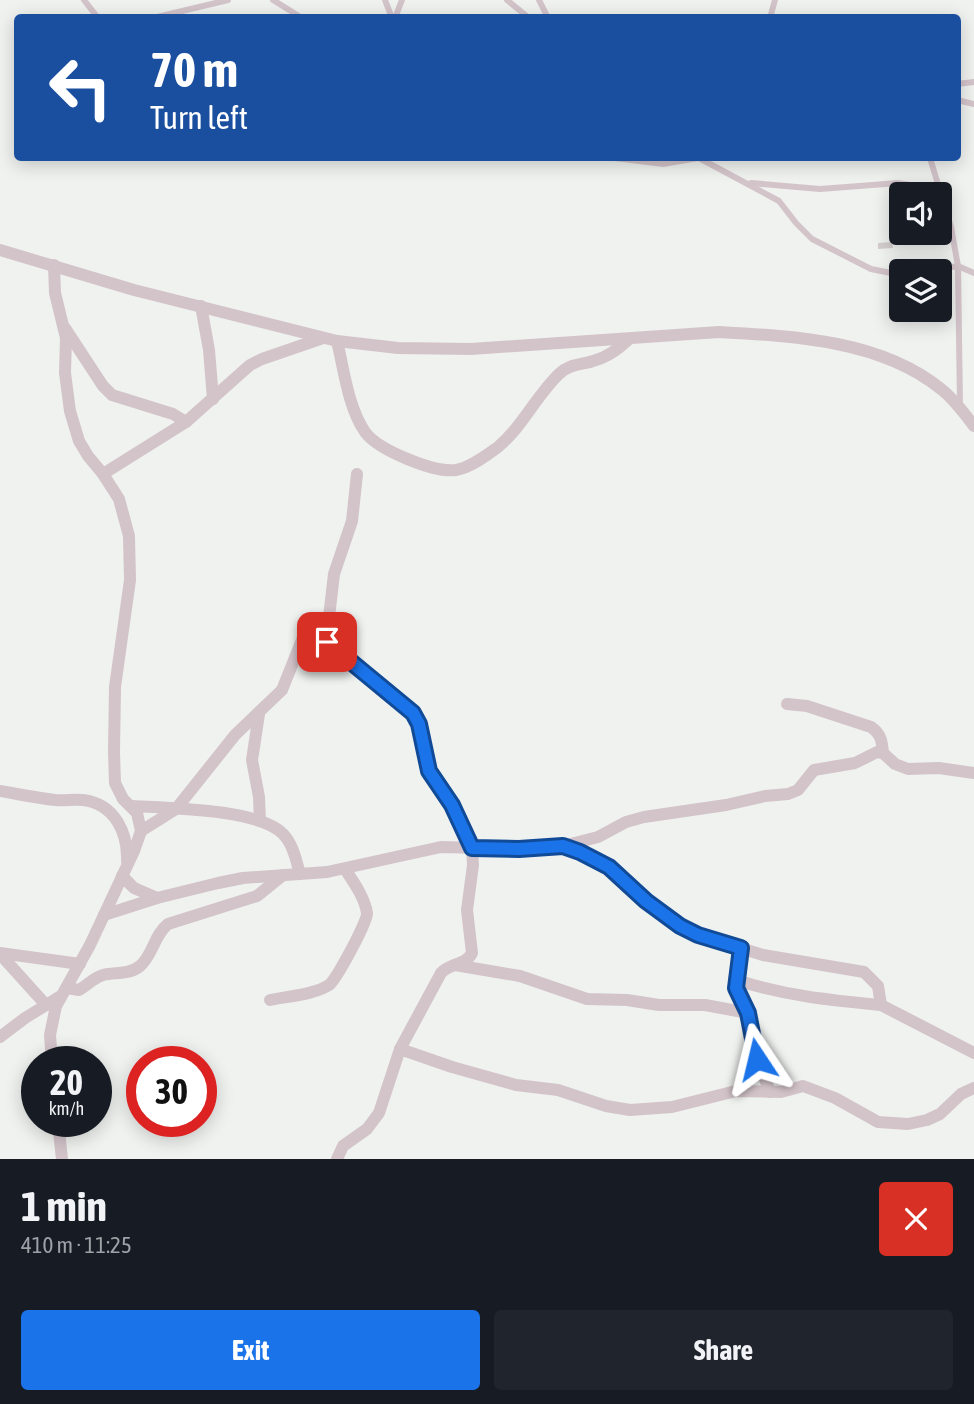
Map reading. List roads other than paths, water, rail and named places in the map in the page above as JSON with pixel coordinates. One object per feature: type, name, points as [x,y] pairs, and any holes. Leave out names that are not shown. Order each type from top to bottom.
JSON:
[{"type":"street","points":[[0,250],[134,289],[337,341],[439,349],[719,332],[756,334],[853,348],[892,359],[919,373],[942,389],[974,426]]},
{"type":"street","points":[[49,1046],[51,1025],[63,992],[104,915],[141,831],[133,806],[123,799],[116,783],[114,752],[115,687],[130,580],[129,536],[119,499],[82,446],[70,411],[65,373],[65,328],[55,293],[54,265]]},
{"type":"street","points":[[201,306],[209,350],[213,399]]},
{"type":"street","points":[[65,328],[103,386],[112,395],[173,414],[186,422]]},
{"type":"street","points":[[103,474],[186,422],[250,365],[323,338]]},
{"type":"street","points":[[337,341],[352,401],[364,431],[387,450],[447,470],[465,467],[498,447],[525,419],[565,368],[610,354],[629,339]]},
{"type":"street","points":[[141,831],[176,809],[235,735],[282,690],[306,630],[323,627],[329,617],[334,574],[352,521],[357,474]]},
{"type":"street","points":[[306,630],[340,652],[413,713],[419,724],[429,771],[452,805],[472,848],[473,865],[467,910],[473,950],[488,970]]},
{"type":"street","points":[[787,704],[807,706],[871,727],[878,732],[882,740],[883,754]]},
{"type":"street","points":[[259,714],[252,760],[260,821]]},
{"type":"street","points":[[104,915],[157,898],[243,878],[345,869],[441,847],[519,849],[563,846],[598,838],[626,822],[644,817],[788,794],[798,790],[814,770],[845,766],[872,753],[883,754],[895,764],[908,769],[939,768],[974,773]]},
{"type":"street","points":[[0,792],[58,800],[84,800],[102,806],[118,822],[125,834],[127,846],[124,871],[134,888],[157,898]]},
{"type":"street","points":[[133,806],[220,813],[260,821],[281,832],[289,841],[300,874]]},
{"type":"street","points":[[563,846],[609,867],[646,901],[680,926],[698,935],[763,955],[864,972],[878,986],[881,1005]]},
{"type":"street","points":[[270,1000],[319,989],[328,985],[340,973],[363,928],[367,913],[345,869]]},
{"type":"street","points":[[0,1037],[63,992],[79,990],[101,976],[132,971],[147,957],[168,924],[257,896],[283,875]]},
{"type":"street","points":[[741,948],[736,988],[748,1013],[757,1059],[770,1092]]},
{"type":"street","points":[[337,1159],[343,1146],[366,1129],[379,1113],[400,1049],[441,973],[452,964],[466,961],[473,950]]},
{"type":"street","points":[[0,953],[80,964]]},
{"type":"street","points":[[0,953],[46,1005]]},
{"type":"street","points":[[452,964],[520,976],[587,999],[627,1000],[659,1005],[705,1005],[748,1013]]},
{"type":"street","points":[[736,980],[805,998],[881,1005],[974,1053]]},
{"type":"street","points":[[400,1049],[516,1085],[550,1088],[606,1106],[630,1110],[657,1110],[736,1091],[788,1091],[803,1086],[835,1098],[878,1122],[908,1124],[934,1117],[961,1094],[974,1088]]},
{"type":"street","points":[[60,1137],[62,1159]]},
{"type":"lane","points":[[84,0],[95,14]]},
{"type":"lane","points":[[170,14],[228,0]]},
{"type":"lane","points":[[273,0],[296,14]]},
{"type":"lane","points":[[507,0],[523,14]]},
{"type":"lane","points":[[639,161],[663,164],[681,161]]},
{"type":"lane","points":[[705,161],[779,201],[812,239],[871,269],[889,273]]},
{"type":"lane","points":[[931,161],[938,182]]},
{"type":"lane","points":[[749,183],[820,189],[889,184]]},
{"type":"lane","points":[[952,232],[958,265],[960,407]]},
{"type":"lane","points":[[952,266],[958,265],[974,273]]}]
